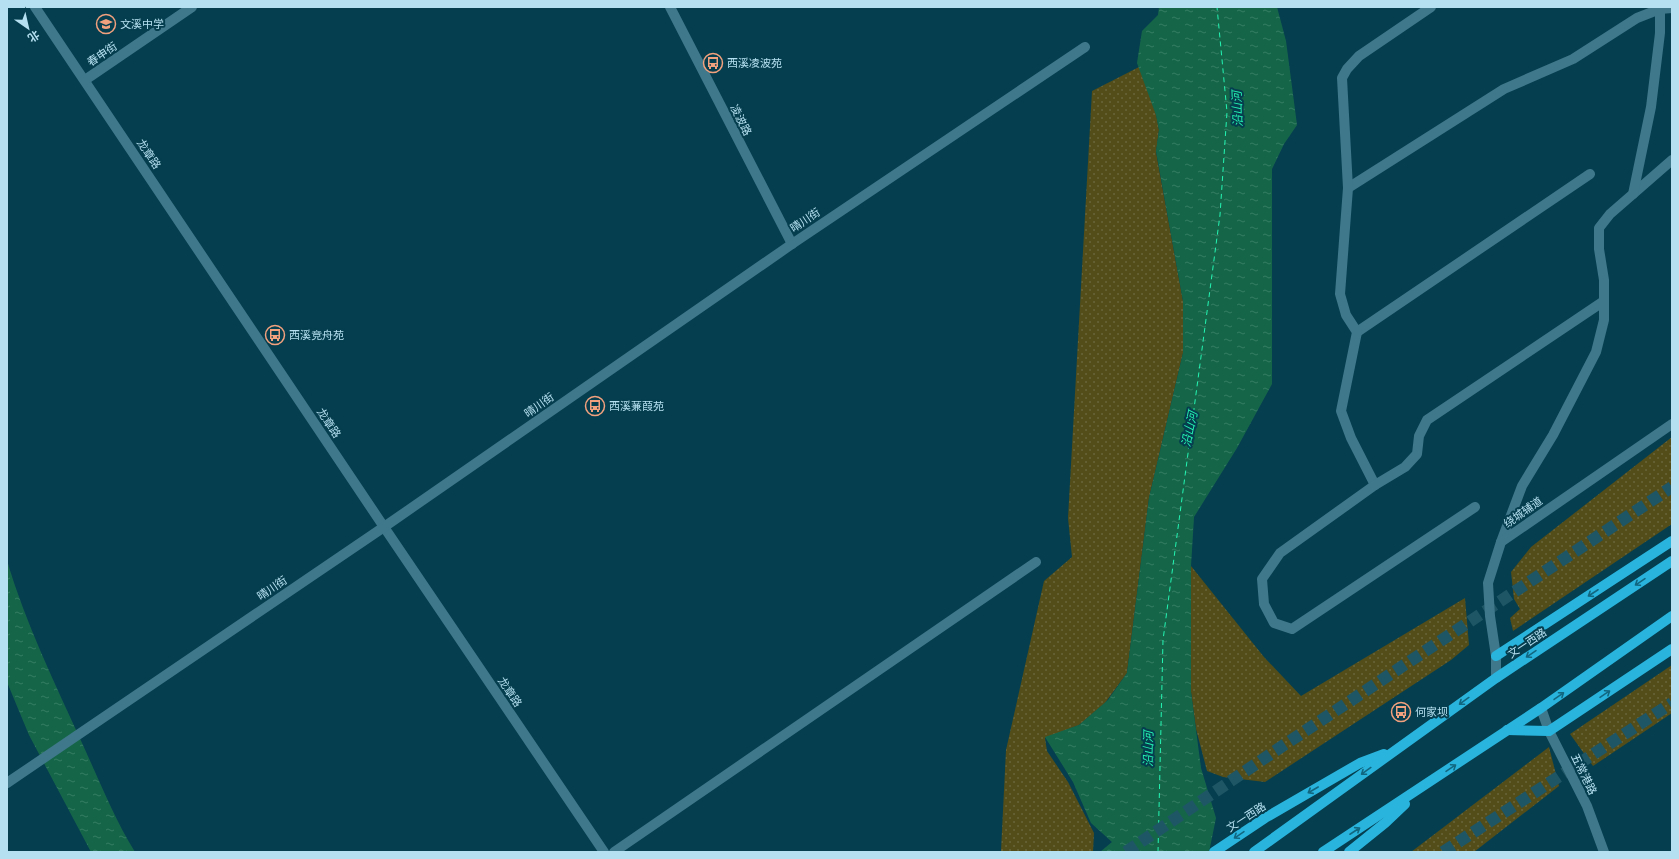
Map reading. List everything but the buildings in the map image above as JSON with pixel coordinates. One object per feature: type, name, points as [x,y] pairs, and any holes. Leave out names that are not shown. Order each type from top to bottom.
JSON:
[{"type":"main road","points":[[1496,656],[1672,541]]},
{"type":"main road","name":"文一西路","points":[[1254,852],[1496,678],[1672,561]]},
{"type":"main road","points":[[1323,852],[1541,708],[1672,616]]},
{"type":"main road","points":[[1507,730],[1549,731],[1672,649]]},
{"type":"main road","name":"文一西路","points":[[1214,852],[1264,818],[1360,763],[1398,749]]},
{"type":"main road","points":[[1349,852],[1385,823],[1418,790]]},
{"type":"street","name":"龙章路","points":[[35,7],[604,852]]},
{"type":"street","name":"春申街","points":[[85,80],[192,7]]},
{"type":"street","name":"凌波路","points":[[670,7],[792,244]]},
{"type":"street","points":[[1375,485],[1351,438],[1341,411],[1357,332],[1346,315],[1340,294],[1348,188],[1342,78],[1347,69],[1359,56],[1431,7]]},
{"type":"street","points":[[1348,188],[1504,89],[1573,59],[1637,18],[1660,8],[1672,8]]},
{"type":"street","points":[[1633,194],[1651,107],[1660,33],[1660,8]]},
{"type":"street","name":"晴川街","points":[[7,784],[84,730],[384,527],[792,244],[1085,47]]},
{"type":"street","points":[[1501,542],[1522,486],[1553,435],[1596,352],[1604,320],[1604,280],[1599,249],[1599,228],[1610,214],[1672,160]]},
{"type":"street","points":[[1357,332],[1590,174]]},
{"type":"street","points":[[1475,507],[1292,629],[1274,623],[1264,604],[1262,579],[1280,553],[1375,485],[1405,467],[1417,454],[1419,436],[1427,420],[1604,301]]},
{"type":"street","name":"绕城辅道","points":[[1496,678],[1496,656],[1490,616],[1488,583],[1501,542],[1672,424]]},
{"type":"street","points":[[614,852],[1036,562]]},
{"type":"street","name":"五常港路","points":[[1541,708],[1549,731],[1587,806],[1604,852]]},
{"type":"shaded area","points":[[1139,67],[1156,114],[1159,130],[1156,152],[1183,301],[1183,353],[1149,498],[1127,673],[1105,703],[1079,725],[1045,738],[1047,751],[1068,782],[1094,833],[1093,852],[1000,852],[1006,750],[1044,581],[1072,557],[1068,518],[1092,91]]},
{"type":"shaded area","points":[[1672,437],[1672,524],[1513,631],[1510,618],[1520,609],[1514,599],[1511,572],[1531,547]]},
{"type":"shaded area","points":[[1191,566],[1264,657],[1301,696],[1465,598],[1469,645],[1451,660],[1265,782],[1223,777],[1207,771],[1196,729],[1191,692]]},
{"type":"shaded area","points":[[1672,665],[1672,713],[1593,766],[1570,734]]},
{"type":"shaded area","points":[[1549,747],[1559,786],[1474,852],[1411,852]]},
{"type":"water","name":"沿山河","points":[[1159,7],[1277,7],[1286,41],[1297,125],[1284,144],[1272,169],[1272,384],[1237,448],[1194,517],[1191,566],[1191,692],[1201,768],[1216,818],[1209,852],[1100,852],[1112,842],[1091,823],[1073,782],[1045,737],[1079,725],[1108,700],[1127,673],[1149,498],[1183,353],[1183,301],[1156,151],[1159,130],[1156,115],[1137,63],[1142,31],[1158,15]]},
{"type":"water","points":[[7,561],[23,608],[51,676],[113,812],[135,852],[91,852],[29,735],[7,682]]},
{"type":"ferry route","points":[[1158,852],[1163,640],[1220,215],[1227,112],[1217,7]]},
{"type":"tunnel","points":[[1126,852],[1672,487]]},
{"type":"tunnel","points":[[1443,852],[1672,703]]},
{"type":"place","name":"文溪中学","points":[[106,24]]},
{"type":"place","name":"西溪凌波苑","points":[[713,63]]},
{"type":"place","name":"西溪竞舟苑","points":[[275,335]]},
{"type":"place","name":"西溪蒹葭苑","points":[[595,406]]},
{"type":"place","name":"何家坝","points":[[1401,712]]}]
